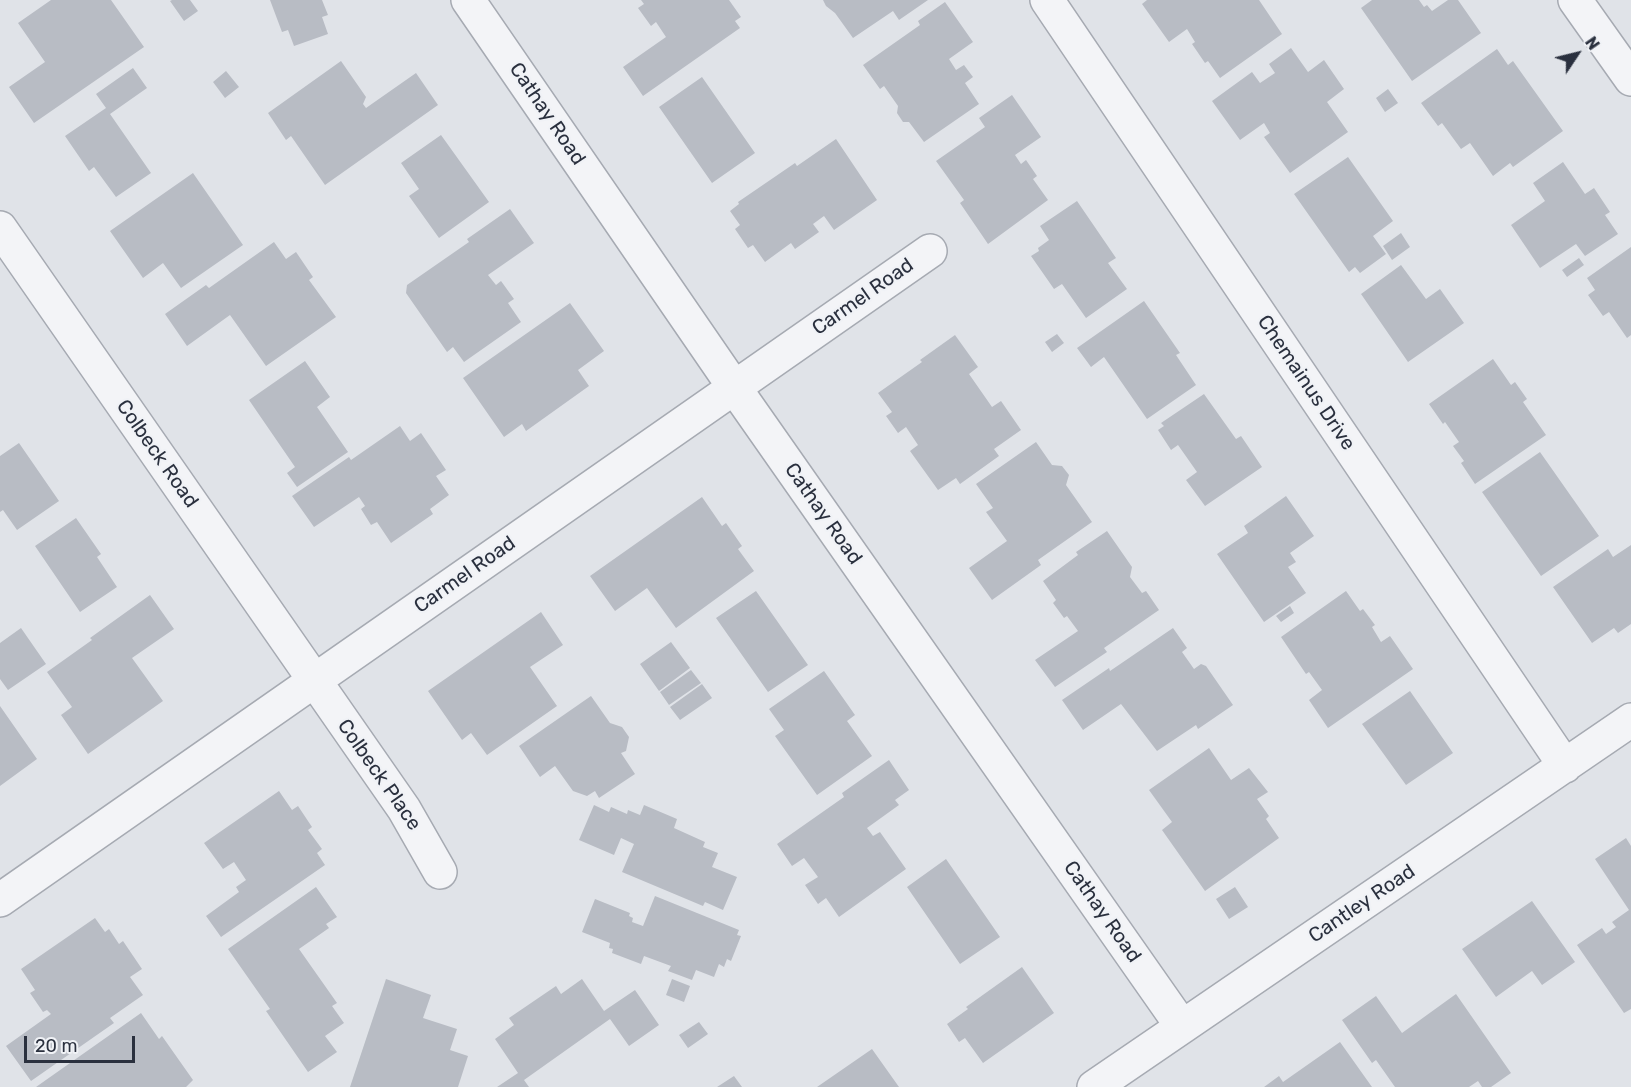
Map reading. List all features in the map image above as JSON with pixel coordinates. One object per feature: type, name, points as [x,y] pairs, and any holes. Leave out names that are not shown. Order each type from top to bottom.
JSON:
[{"type":"street","name":"Cathay Road","points":[[468,0],[734,387],[1181,1026]]},
{"type":"street","name":"Chemainus Drive","points":[[1047,0],[1565,766]]},
{"type":"street","points":[[1575,0],[1631,79]]},
{"type":"street","name":"Colbeck Road","points":[[0,228],[314,680]]},
{"type":"street","name":"Carmel Road","points":[[0,900],[930,251]]},
{"type":"street","name":"Colbeck Place","points":[[314,680],[404,809],[440,872]]},
{"type":"street","name":"Cantley Road","points":[[1094,1087],[1631,720]]},
{"type":"building","points":[[51,0],[111,0],[144,47],[34,123],[9,87],[45,62],[18,23]]},
{"type":"building","points":[[190,0],[198,11],[184,21],[170,1]]},
{"type":"building","points":[[270,0],[322,0],[328,15],[322,17],[328,34],[294,46],[288,30],[282,32]]},
{"type":"building","points":[[641,0],[729,0],[741,17],[735,21],[740,28],[643,96],[623,67],[666,37],[656,22],[651,26],[638,8],[644,4]]},
{"type":"building","points":[[823,0],[928,0],[899,20],[893,11],[853,38]]},
{"type":"building","points":[[1147,0],[1259,0],[1282,34],[1220,78],[1208,61],[1205,63],[1192,44],[1195,42],[1187,29],[1169,42],[1142,4]]},
{"type":"building","points":[[1372,0],[1419,0],[1424,7],[1427,5],[1432,11],[1448,0],[1458,0],[1481,33],[1412,81],[1361,8]]},
{"type":"building","points":[[945,2],[973,42],[949,59],[956,70],[964,65],[973,77],[965,83],[979,104],[924,142],[909,122],[903,122],[897,113],[898,106],[884,86],[880,89],[863,65],[920,25],[918,21]]},
{"type":"building","points":[[1291,48],[1308,72],[1324,60],[1344,89],[1327,102],[1348,132],[1290,173],[1264,137],[1270,133],[1264,123],[1240,140],[1212,101],[1252,72],[1260,83],[1275,73],[1269,64]]},
{"type":"building","points":[[1497,49],[1508,65],[1513,61],[1563,131],[1513,167],[1510,163],[1493,176],[1470,143],[1461,149],[1442,123],[1438,126],[1421,103]]},
{"type":"building","points":[[341,61],[366,97],[363,104],[366,108],[416,73],[438,105],[325,185],[291,136],[286,140],[268,113]]},
{"type":"building","points":[[133,68],[147,88],[110,114],[151,173],[116,197],[94,167],[89,171],[65,136],[106,108],[96,94]]},
{"type":"building","points":[[226,71],[239,87],[225,98],[213,82]]},
{"type":"building","points":[[702,77],[755,153],[712,183],[659,107]]},
{"type":"building","points":[[1388,89],[1398,103],[1385,112],[1376,98]]},
{"type":"building","points":[[1012,95],[1041,137],[1015,155],[1021,164],[1026,160],[1037,176],[1033,179],[1048,200],[988,244],[960,203],[964,200],[936,161],[985,127],[979,118]]},
{"type":"building","points":[[441,135],[489,202],[439,238],[409,196],[419,189],[401,163]]},
{"type":"building","points":[[836,139],[877,200],[834,230],[824,216],[813,224],[819,232],[795,249],[791,243],[765,262],[753,245],[748,248],[735,229],[740,225],[730,211],[739,204],[738,202],[795,163],[797,166]]},
{"type":"building","points":[[1348,157],[1393,221],[1373,236],[1386,254],[1360,273],[1355,267],[1349,272],[1294,194]]},
{"type":"building","points":[[1563,162],[1585,194],[1594,188],[1610,212],[1605,215],[1618,234],[1585,256],[1576,244],[1540,268],[1511,225],[1545,201],[1533,183]]},
{"type":"building","points":[[193,173],[243,245],[181,288],[163,263],[143,278],[110,231]]},
{"type":"building","points":[[1077,201],[1116,258],[1108,263],[1127,289],[1086,318],[1062,284],[1054,289],[1031,256],[1049,240],[1040,226]]},
{"type":"building","points":[[510,209],[534,243],[488,275],[496,285],[501,281],[514,299],[508,303],[521,322],[464,362],[453,347],[447,352],[406,293],[407,285],[469,242],[467,239]]},
{"type":"building","points":[[1401,233],[1410,247],[1392,260],[1383,246]]},
{"type":"building","points":[[274,242],[286,259],[296,252],[313,277],[309,280],[336,317],[266,366],[230,315],[187,346],[165,314],[206,285],[209,288]]},
{"type":"building","points":[[1631,247],[1631,335],[1627,338],[1609,312],[1603,316],[1588,295],[1595,290],[1587,278]]},
{"type":"building","points":[[1579,258],[1584,265],[1567,277],[1562,270]]},
{"type":"building","points":[[1401,265],[1426,299],[1440,289],[1464,323],[1408,362],[1361,294]]},
{"type":"building","points":[[1144,301],[1180,353],[1176,355],[1196,385],[1147,419],[1104,357],[1091,367],[1077,348]]},
{"type":"building","points":[[570,303],[604,351],[578,370],[589,386],[526,431],[522,424],[504,437],[463,378]]},
{"type":"building","points":[[1057,334],[1064,343],[1052,352],[1045,342]]},
{"type":"building","points":[[955,335],[978,367],[969,374],[992,407],[1001,401],[1021,430],[994,449],[999,456],[960,484],[956,478],[938,490],[910,451],[918,445],[906,427],[898,433],[886,416],[892,412],[878,393]]},
{"type":"building","points":[[1493,359],[1511,385],[1515,382],[1527,399],[1523,402],[1546,435],[1475,484],[1461,463],[1464,461],[1453,446],[1459,442],[1429,404]]},
{"type":"building","points":[[305,361],[330,397],[317,407],[348,452],[297,487],[287,473],[295,467],[249,400]]},
{"type":"building","points":[[1204,394],[1236,439],[1241,436],[1262,467],[1205,506],[1186,480],[1197,472],[1178,445],[1171,450],[1158,430],[1164,426],[1161,423]]},
{"type":"building","points":[[400,426],[410,441],[421,433],[446,470],[436,476],[449,495],[430,509],[433,514],[391,543],[377,522],[371,525],[361,509],[365,506],[359,497],[314,527],[292,496],[349,457],[351,460]]},
{"type":"building","points":[[1036,442],[1052,465],[1062,466],[1069,475],[1066,485],[1092,522],[1038,560],[1041,565],[992,600],[969,568],[1007,541],[986,512],[993,508],[976,484]]},
{"type":"building","points":[[19,443],[59,501],[17,530],[3,510],[0,512],[0,456]]},
{"type":"building","points":[[1540,452],[1599,536],[1541,576],[1482,492]]},
{"type":"building","points":[[1286,496],[1314,536],[1290,553],[1296,562],[1288,567],[1306,593],[1264,622],[1217,554],[1248,533],[1244,526]]},
{"type":"building","points":[[702,497],[722,526],[726,523],[742,546],[738,549],[754,571],[676,628],[647,588],[615,611],[590,576]]},
{"type":"building","points":[[76,518],[101,554],[97,557],[117,587],[80,612],[35,546]]},
{"type":"building","points":[[1107,531],[1132,567],[1130,577],[1142,593],[1146,591],[1159,610],[1104,648],[1107,652],[1055,687],[1035,660],[1078,631],[1053,603],[1056,600],[1043,581],[1078,555],[1076,552]]},
{"type":"building","points":[[1631,545],[1631,624],[1618,633],[1614,628],[1592,643],[1553,587],[1608,549],[1613,557]]},
{"type":"building","points":[[756,591],[808,665],[768,692],[716,618]]},
{"type":"building","points":[[1346,591],[1360,611],[1363,609],[1375,625],[1372,627],[1381,642],[1390,636],[1413,669],[1328,728],[1309,700],[1322,690],[1309,672],[1306,674],[1281,637]]},
{"type":"building","points":[[150,595],[174,629],[132,658],[163,701],[88,754],[61,715],[72,707],[47,672]]},
{"type":"building","points":[[1290,606],[1294,613],[1281,622],[1276,616]]},
{"type":"building","points":[[541,612],[563,645],[530,667],[557,706],[487,755],[471,733],[462,740],[428,691]]},
{"type":"building","points":[[21,628],[46,664],[8,690],[0,679],[0,643]]},
{"type":"building","points":[[1173,628],[1187,648],[1182,652],[1194,669],[1201,664],[1206,666],[1233,705],[1198,729],[1196,725],[1157,751],[1121,704],[1083,730],[1062,700]]},
{"type":"building","points":[[671,642],[690,668],[659,691],[640,664]]},
{"type":"building","points":[[691,670],[701,683],[669,705],[660,692]]},
{"type":"building","points":[[824,671],[855,715],[847,721],[872,756],[817,795],[775,736],[784,730],[769,709]]},
{"type":"building","points":[[702,684],[712,698],[680,720],[670,707]]},
{"type":"building","points":[[1410,691],[1453,753],[1406,785],[1362,724]]},
{"type":"building","points":[[591,696],[610,723],[622,727],[629,737],[626,751],[621,753],[635,774],[599,798],[595,791],[587,796],[573,791],[555,766],[540,777],[519,746]]},
{"type":"building","points":[[0,706],[37,759],[0,786]]},
{"type":"building","points":[[1209,748],[1231,780],[1249,768],[1268,792],[1257,799],[1269,816],[1266,819],[1279,838],[1205,891],[1162,830],[1172,822],[1149,790]]},
{"type":"building","points":[[889,760],[909,790],[895,800],[899,805],[867,828],[873,836],[880,832],[906,869],[839,917],[826,898],[818,904],[805,885],[818,877],[804,858],[792,866],[777,844],[844,797],[842,793]]},
{"type":"building","points":[[279,791],[292,810],[298,806],[312,827],[308,830],[322,849],[317,853],[325,865],[221,937],[206,916],[239,892],[236,887],[246,880],[234,862],[223,869],[204,843]]},
{"type":"building","points":[[594,805],[609,812],[611,807],[627,814],[628,810],[640,815],[644,805],[677,819],[674,828],[705,842],[703,847],[718,853],[712,867],[737,877],[723,910],[705,902],[703,906],[622,872],[634,844],[621,838],[614,855],[579,840]]},
{"type":"building","points":[[1626,838],[1631,846],[1631,1009],[1624,1013],[1577,945],[1602,928],[1606,934],[1616,927],[1612,922],[1629,910],[1595,859]]},
{"type":"building","points":[[946,859],[1000,937],[960,964],[907,887]]},
{"type":"building","points":[[316,887],[337,917],[326,924],[329,928],[299,949],[337,1003],[332,1006],[344,1023],[325,1036],[337,1052],[308,1072],[266,1011],[270,1009],[228,949]]},
{"type":"building","points":[[1235,887],[1248,907],[1229,919],[1216,899]]},
{"type":"building","points":[[655,896],[739,930],[737,935],[741,936],[731,961],[727,959],[724,967],[719,964],[714,977],[696,970],[692,980],[668,971],[671,966],[644,956],[641,964],[612,953],[613,949],[609,948],[610,943],[582,932],[595,899],[630,913],[629,916],[633,918],[632,922],[643,926]]},
{"type":"building","points":[[1532,901],[1575,962],[1542,985],[1532,971],[1496,997],[1462,949]]},
{"type":"building","points":[[95,918],[105,932],[109,929],[119,944],[123,941],[142,969],[130,977],[143,995],[110,1018],[114,1023],[31,1081],[6,1046],[51,1014],[47,1010],[43,1012],[30,993],[35,990],[21,969]]},
{"type":"building","points":[[1022,967],[1054,1013],[983,1063],[965,1038],[959,1042],[947,1024],[968,1009],[966,1007]]},
{"type":"building","points":[[386,979],[431,995],[423,1018],[457,1029],[450,1050],[468,1056],[458,1087],[350,1087]]},
{"type":"building","points":[[582,979],[604,1011],[635,990],[659,1025],[629,1046],[610,1019],[524,1080],[529,1087],[497,1087],[518,1073],[495,1039],[514,1025],[509,1018],[556,986],[561,994]]},
{"type":"building","points":[[672,979],[690,986],[684,1002],[666,995]]},
{"type":"building","points":[[1456,994],[1511,1073],[1491,1087],[1482,1087],[1478,1081],[1469,1087],[1395,1087],[1376,1060],[1372,1063],[1342,1020],[1376,996],[1402,1033]]},
{"type":"building","points":[[141,1013],[159,1039],[162,1036],[193,1080],[186,1087],[36,1087]]},
{"type":"building","points":[[699,1022],[708,1034],[688,1048],[679,1035]]},
{"type":"building","points":[[1340,1042],[1372,1087],[1264,1087],[1279,1076],[1283,1082]]},
{"type":"building","points":[[872,1049],[899,1087],[817,1087]]},
{"type":"building","points":[[734,1076],[742,1087],[717,1087]]}]
